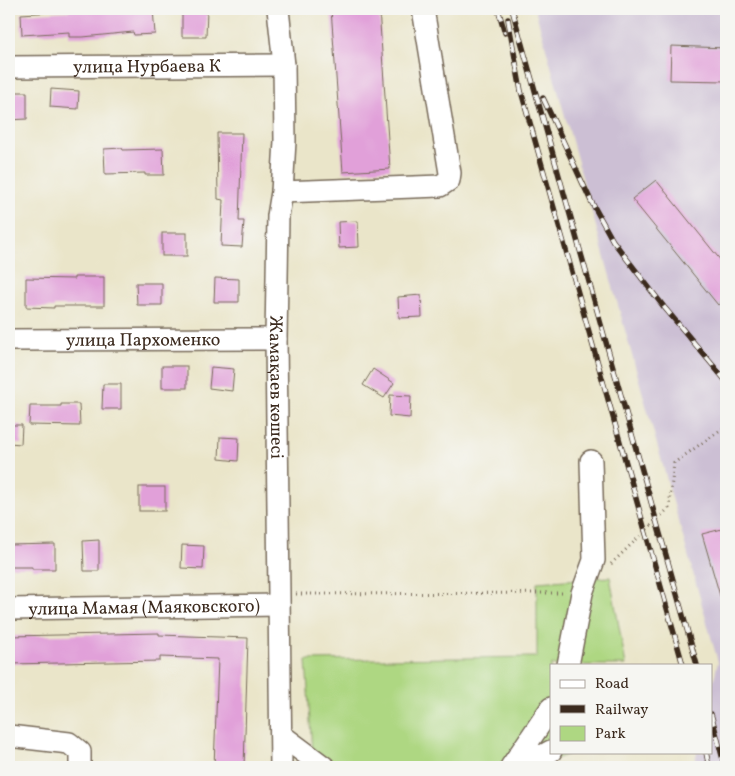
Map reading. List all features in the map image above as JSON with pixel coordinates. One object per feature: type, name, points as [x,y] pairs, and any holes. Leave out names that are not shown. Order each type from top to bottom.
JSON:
[{"type":"street","name":"Жамақаев көшесі","points":[[278,9],[284,65],[286,141],[278,216],[276,339],[281,767]]},
{"type":"street","points":[[282,192],[440,186],[449,180],[450,173],[423,9]]},
{"type":"street","name":"улица Нурбаева К","points":[[9,67],[284,65]]},
{"type":"street","name":"улица Пархоменко","points":[[9,340],[276,339]]},
{"type":"street","points":[[568,664],[582,593],[594,560],[591,461]]},
{"type":"street","name":"улица Мамая (Маяковского)","points":[[9,609],[279,600]]},
{"type":"street","points":[[516,760],[550,709]]},
{"type":"street","points":[[281,735],[324,767]]},
{"type":"street","points":[[9,736],[69,743],[80,752],[80,767]]},
{"type":"street","points":[[516,760],[542,756],[550,752]]},
{"type":"path","points":[[610,565],[668,508],[674,463],[726,426]]},
{"type":"path","points":[[279,600],[582,593]]},
{"type":"shaded area","points":[[535,9],[726,9],[726,767],[694,767],[697,754],[712,754],[712,687],[718,662]]},
{"type":"green space","points":[[610,577],[626,664],[550,664],[550,754],[569,754],[533,767],[313,767],[306,660],[537,657],[537,582]]},
{"type":"building","points":[[69,9],[118,9],[118,12],[153,9],[155,34],[134,35],[133,32],[69,37],[69,32],[22,35],[21,14],[69,11]]},
{"type":"building","points":[[331,9],[379,9],[390,169],[343,172]]},
{"type":"building","points":[[182,10],[207,10],[206,37],[182,37]]},
{"type":"building","points":[[671,46],[726,48],[726,81],[670,80]]},
{"type":"building","points":[[51,89],[79,91],[78,109],[50,107]]},
{"type":"building","points":[[9,92],[27,92],[27,119],[9,120]]},
{"type":"building","points":[[217,133],[242,133],[239,221],[244,221],[242,247],[221,246],[223,200],[218,199]]},
{"type":"building","points":[[122,148],[123,150],[163,149],[164,175],[145,175],[145,173],[105,174],[104,149]]},
{"type":"building","points":[[656,180],[726,267],[726,298],[718,305],[632,199]]},
{"type":"building","points":[[358,221],[359,247],[339,248],[338,222]]},
{"type":"building","points":[[162,233],[187,233],[187,256],[162,256]]},
{"type":"building","points":[[74,277],[104,277],[104,306],[26,307],[26,278],[74,279]]},
{"type":"building","points":[[215,278],[239,279],[239,302],[214,302]]},
{"type":"building","points":[[136,283],[162,283],[162,305],[137,305]]},
{"type":"building","points":[[421,295],[422,317],[399,318],[398,297]]},
{"type":"building","points":[[162,366],[187,366],[187,388],[162,388]]},
{"type":"building","points":[[211,367],[234,369],[232,391],[209,388]]},
{"type":"building","points":[[373,369],[394,383],[384,398],[363,385]]},
{"type":"building","points":[[103,384],[121,384],[121,409],[102,409]]},
{"type":"building","points":[[390,395],[411,396],[410,418],[389,416]]},
{"type":"building","points":[[61,404],[79,404],[80,426],[29,425],[30,406],[61,406]]},
{"type":"building","points":[[9,425],[22,425],[21,444],[9,443]]},
{"type":"building","points":[[220,437],[239,438],[238,461],[219,459]]},
{"type":"building","points":[[139,487],[165,487],[165,511],[139,511]]},
{"type":"building","points":[[726,528],[726,606],[723,606],[702,534]]},
{"type":"building","points":[[99,540],[99,571],[84,571],[83,541]]},
{"type":"building","points":[[55,544],[55,569],[9,567],[9,545]]},
{"type":"building","points":[[182,545],[204,546],[203,569],[181,568]]},
{"type":"building","points":[[159,633],[159,635],[248,638],[244,767],[214,767],[218,659],[160,657],[160,661],[9,664],[9,636]]},
{"type":"railway","points":[[498,9],[505,33]]},
{"type":"railway","points":[[512,9],[697,664]]},
{"type":"railway","points":[[508,19],[521,91],[683,664]]},
{"type":"railway","points":[[543,98],[591,201],[613,241],[664,307],[726,381]]},
{"type":"railway","points":[[712,718],[725,767]]},
{"type":"railway","points":[[706,754],[709,767]]}]
